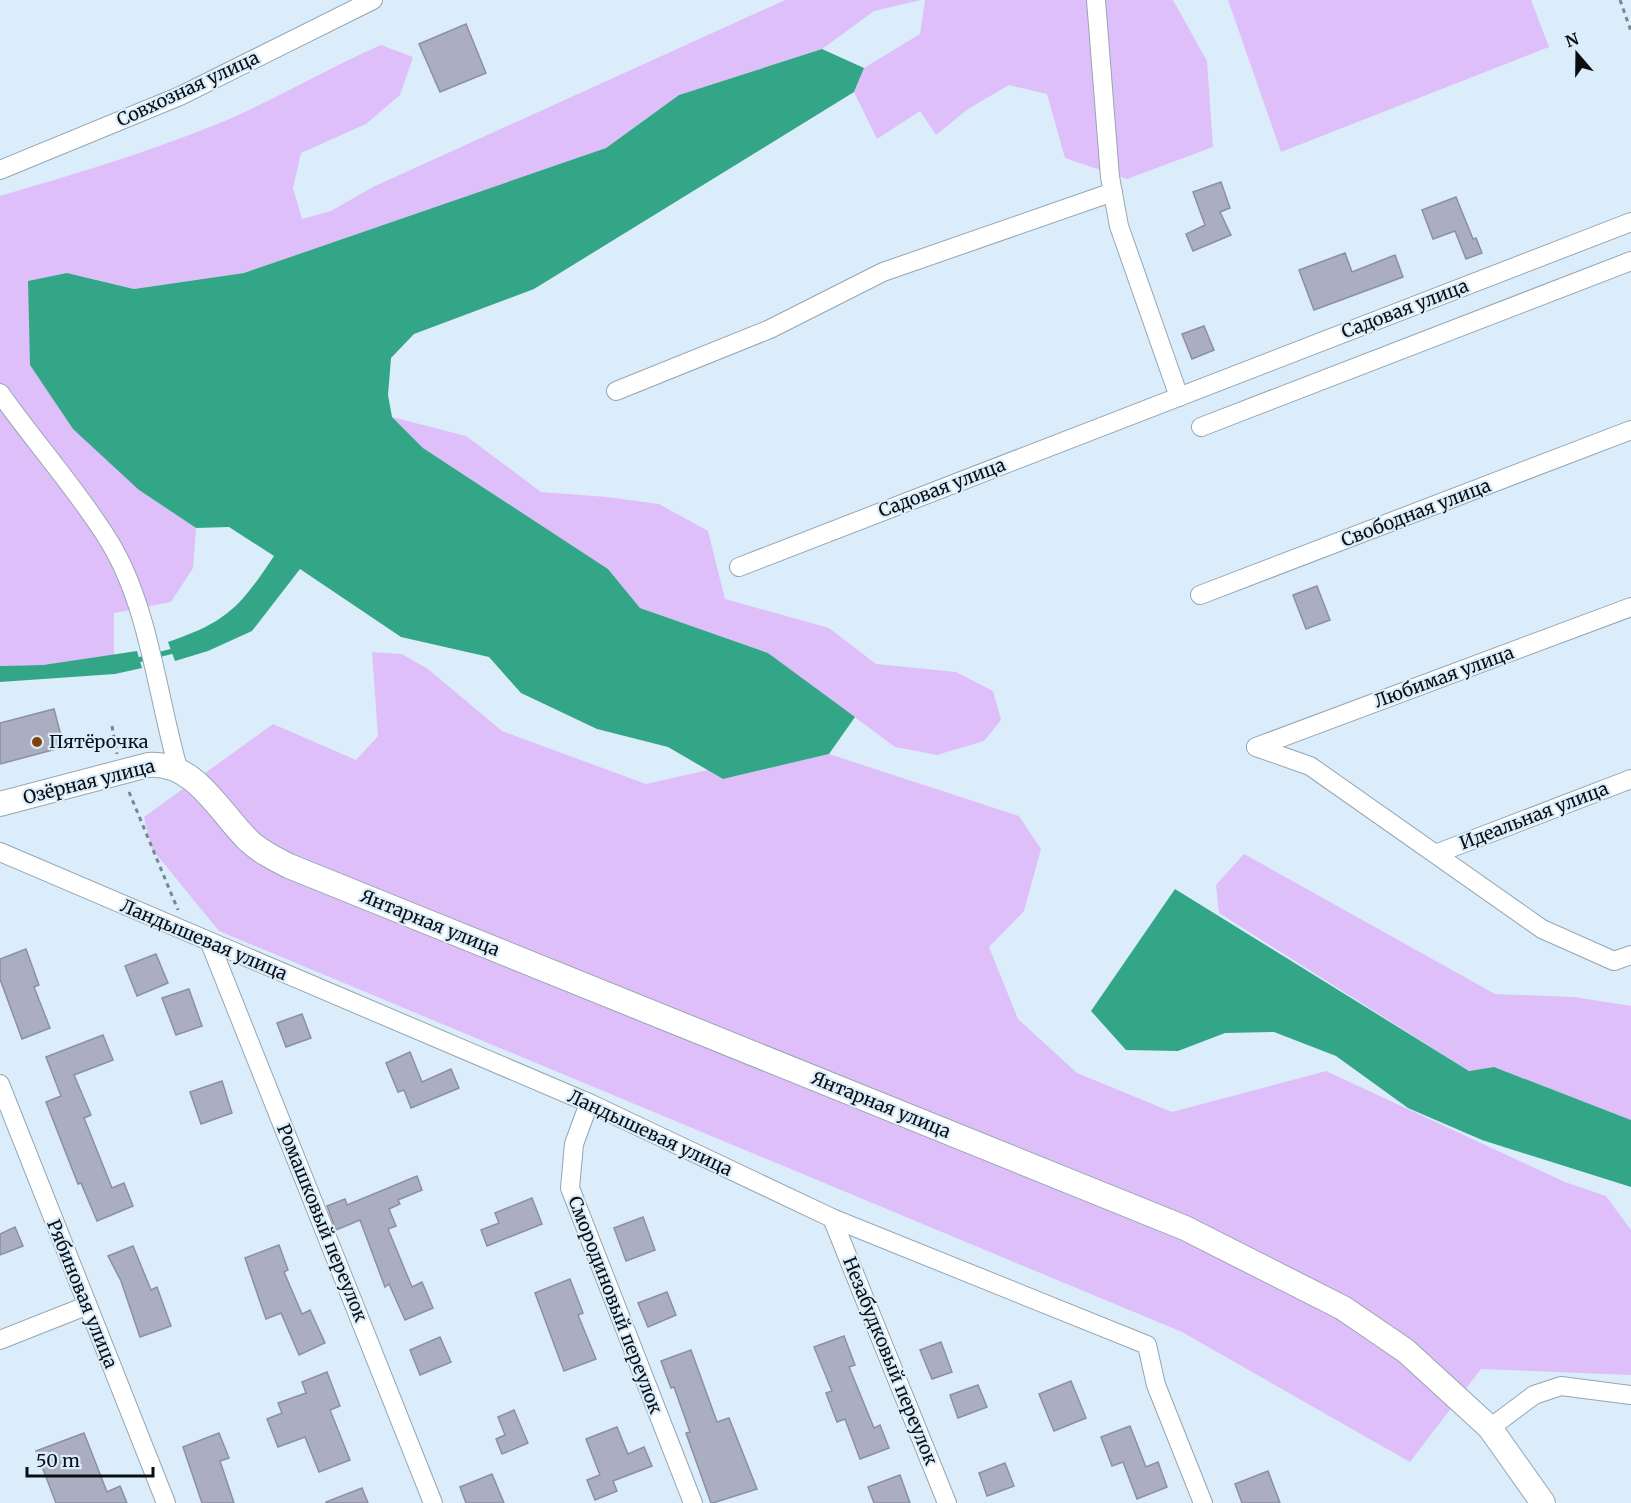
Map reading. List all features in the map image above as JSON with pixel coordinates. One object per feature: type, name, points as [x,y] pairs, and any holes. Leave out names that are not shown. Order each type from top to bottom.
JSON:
[{"type":"street","name":"Совхозная улица","points":[[0,170],[180,96],[373,0]]},
{"type":"street","points":[[1096,0],[1113,192],[1119,226],[1179,397]]},
{"type":"street","points":[[616,391],[770,329],[883,272],[1113,192]]},
{"type":"street","name":"Садовая улица","points":[[739,567],[1631,222]]},
{"type":"street","name":"Садовая улица","points":[[1201,427],[1631,261]]},
{"type":"street","points":[[0,393],[109,541],[128,583],[145,633],[178,768]]},
{"type":"street","name":"Свободная улица","points":[[1200,596],[1631,430]]},
{"type":"street","name":"Любимая улица","points":[[1437,853],[1310,766],[1257,747],[1631,607]]},
{"type":"street","name":"Озёрная улица","points":[[0,804],[121,772],[163,764],[178,768]]},
{"type":"street","name":"Янтарная улица","points":[[178,768],[192,778],[250,842],[266,854],[289,866],[1196,1233],[1343,1308],[1406,1351],[1490,1428],[1543,1503]]},
{"type":"street","name":"Идеальная улица","points":[[1437,853],[1631,779]]},
{"type":"street","name":"Ландышевая улица","points":[[0,852],[589,1103],[832,1218],[1147,1345],[1156,1385],[1203,1503]]},
{"type":"street","points":[[1437,853],[1542,929],[1622,958]]},
{"type":"street","name":"Ромашковый переулок","points":[[210,943],[434,1503]]},
{"type":"street","name":"Рябиновая улица","points":[[0,1084],[86,1306],[166,1503]]},
{"type":"street","name":"Смородиновый переулок","points":[[589,1103],[574,1144],[570,1188],[693,1503]]},
{"type":"street","name":"Незабудковый переулок","points":[[832,1218],[947,1503]]},
{"type":"street","points":[[0,1340],[86,1306]]},
{"type":"street","points":[[1490,1428],[1534,1395],[1561,1386],[1631,1395]]},
{"type":"path","points":[[1620,0],[1631,31]]},
{"type":"path","points":[[112,726],[121,772],[157,863],[189,934]]},
{"type":"shaded area","points":[[785,0],[921,0],[874,11],[822,49],[679,95],[606,148],[244,273],[134,289],[67,273],[139,490],[196,528],[193,568],[171,602],[114,613],[114,655],[43,665],[0,666],[0,196],[133,155],[212,126],[254,108],[381,45],[413,57],[400,95],[366,124],[301,153],[293,188],[302,219],[331,211],[373,187]]},
{"type":"shaded area","points":[[925,0],[1173,0],[1207,61],[1213,147],[1127,179],[1065,158],[1047,94],[1009,85],[968,109],[936,135],[920,111],[877,139],[854,92],[864,68],[920,34]]},
{"type":"shaded area","points":[[1228,0],[1531,0],[1549,47],[1281,152]]},
{"type":"shaded area","points":[[822,49],[864,68],[854,92],[534,289],[414,334],[391,358],[388,395],[392,417],[423,448],[608,569],[640,608],[768,653],[855,717],[829,754],[723,779],[668,747],[597,729],[521,693],[489,657],[401,637],[300,569],[252,631],[208,651],[175,661],[168,642],[205,627],[230,611],[251,588],[274,556],[229,527],[196,528],[139,490],[73,429],[30,365],[28,281],[67,273],[134,289],[244,273],[606,148],[679,95]]},
{"type":"shaded area","points":[[392,417],[466,436],[541,492],[659,504],[708,531],[725,599],[829,628],[876,664],[956,672],[993,691],[1001,720],[984,741],[937,755],[895,747],[768,653],[640,608],[608,569],[423,448]]},
{"type":"shaded area","points":[[137,651],[142,668],[115,674],[0,682],[0,666],[43,665]]},
{"type":"shaded area","points":[[372,652],[402,654],[428,669],[502,731],[646,784],[708,770],[723,779],[829,754],[1019,816],[1041,849],[1024,911],[989,947],[1018,1019],[1077,1073],[1172,1112],[1326,1071],[1565,1182],[1606,1196],[1631,1230],[1631,1375],[1481,1369],[1410,1462],[1182,1332],[219,931],[152,849],[144,817],[273,724],[356,760],[378,736]]},
{"type":"shaded area","points":[[1244,854],[1495,994],[1574,997],[1631,1006],[1631,1120],[1494,1067],[1469,1071],[1219,913],[1216,885]]},
{"type":"shaded area","points":[[1175,889],[1469,1071],[1494,1067],[1631,1120],[1631,1187],[1482,1140],[1408,1108],[1336,1056],[1274,1032],[1225,1033],[1178,1051],[1126,1050],[1091,1011]]},
{"type":"building","points":[[466,24],[486,73],[440,92],[419,44]]},
{"type":"building","points":[[1221,182],[1230,208],[1220,212],[1231,235],[1193,251],[1186,234],[1205,225],[1193,192]]},
{"type":"building","points":[[1456,197],[1473,239],[1476,238],[1482,253],[1466,259],[1455,231],[1433,239],[1422,210]]},
{"type":"building","points":[[1345,253],[1352,272],[1395,255],[1403,277],[1314,310],[1299,270]]},
{"type":"building","points":[[1204,326],[1214,350],[1192,359],[1182,334]]},
{"type":"building","points":[[1317,586],[1330,620],[1306,629],[1293,595]]},
{"type":"building","points":[[54,709],[64,747],[0,764],[0,723]]},
{"type":"building","points":[[26,949],[39,985],[34,987],[50,1028],[22,1039],[0,979],[0,959]]},
{"type":"building","points":[[156,954],[168,983],[137,996],[125,966]]},
{"type":"building","points":[[189,989],[202,1026],[176,1035],[162,998]]},
{"type":"building","points":[[302,1014],[311,1038],[286,1047],[277,1023]]},
{"type":"building","points":[[103,1035],[113,1060],[74,1075],[91,1115],[84,1118],[112,1188],[124,1183],[133,1206],[97,1221],[81,1183],[78,1184],[46,1102],[61,1096],[46,1057]]},
{"type":"building","points":[[410,1052],[422,1082],[451,1069],[459,1088],[411,1108],[404,1090],[398,1092],[386,1063]]},
{"type":"building","points":[[222,1081],[232,1113],[201,1124],[190,1092]]},
{"type":"building","points":[[417,1176],[422,1190],[398,1200],[400,1204],[389,1209],[396,1226],[388,1229],[412,1287],[422,1282],[433,1308],[405,1320],[389,1284],[385,1287],[360,1220],[336,1230],[327,1206],[345,1199],[347,1205]]},
{"type":"building","points":[[532,1198],[542,1224],[487,1246],[481,1230],[499,1223],[495,1213]]},
{"type":"building","points":[[643,1217],[655,1250],[626,1261],[614,1228]]},
{"type":"building","points":[[15,1227],[23,1246],[0,1255],[0,1234]]},
{"type":"building","points":[[279,1245],[288,1270],[284,1272],[302,1314],[310,1310],[325,1343],[299,1355],[281,1313],[266,1319],[245,1258]]},
{"type":"building","points":[[133,1246],[151,1290],[157,1287],[171,1326],[140,1337],[121,1281],[108,1256]]},
{"type":"building","points":[[570,1279],[583,1313],[578,1315],[596,1359],[564,1371],[535,1293]]},
{"type":"building","points":[[667,1292],[676,1315],[648,1327],[638,1303]]},
{"type":"building","points":[[844,1336],[855,1365],[849,1367],[874,1428],[880,1425],[889,1448],[860,1459],[845,1419],[837,1422],[826,1393],[832,1391],[814,1347]]},
{"type":"building","points":[[440,1337],[451,1362],[420,1375],[410,1350]]},
{"type":"building","points":[[941,1342],[952,1372],[932,1379],[920,1350]]},
{"type":"building","points":[[691,1350],[717,1422],[729,1418],[757,1489],[713,1503],[711,1503],[686,1433],[690,1432],[674,1387],[671,1388],[661,1361]]},
{"type":"building","points":[[327,1372],[340,1406],[330,1410],[350,1460],[319,1472],[305,1437],[278,1447],[267,1419],[282,1413],[278,1403],[306,1393],[302,1382]]},
{"type":"building","points":[[1071,1381],[1086,1418],[1054,1431],[1039,1394]]},
{"type":"building","points":[[978,1385],[987,1407],[958,1418],[950,1395]]},
{"type":"building","points":[[514,1410],[528,1443],[502,1454],[496,1439],[505,1435],[498,1417]]},
{"type":"building","points":[[1130,1426],[1146,1467],[1158,1462],[1167,1487],[1137,1499],[1123,1462],[1112,1466],[1101,1437]]},
{"type":"building","points":[[617,1427],[628,1454],[644,1447],[652,1466],[613,1481],[617,1491],[595,1500],[587,1480],[600,1475],[586,1439]]},
{"type":"building","points":[[84,1433],[107,1492],[120,1486],[127,1503],[56,1503],[36,1451]]},
{"type":"building","points":[[219,1433],[229,1458],[220,1461],[234,1503],[202,1503],[183,1447]]},
{"type":"building","points":[[1005,1463],[1014,1486],[987,1496],[979,1473]]},
{"type":"building","points":[[1268,1471],[1280,1503],[1242,1503],[1235,1484]]},
{"type":"building","points":[[492,1474],[504,1503],[466,1503],[460,1487]]},
{"type":"building","points":[[900,1475],[910,1503],[874,1503],[868,1487]]},
{"type":"building","points":[[362,1488],[368,1503],[326,1502]]},
{"type":"waterway","points":[[134,661],[177,650]]},
{"type":"place","name":"Пятёрочка","points":[[37,742]]}]
